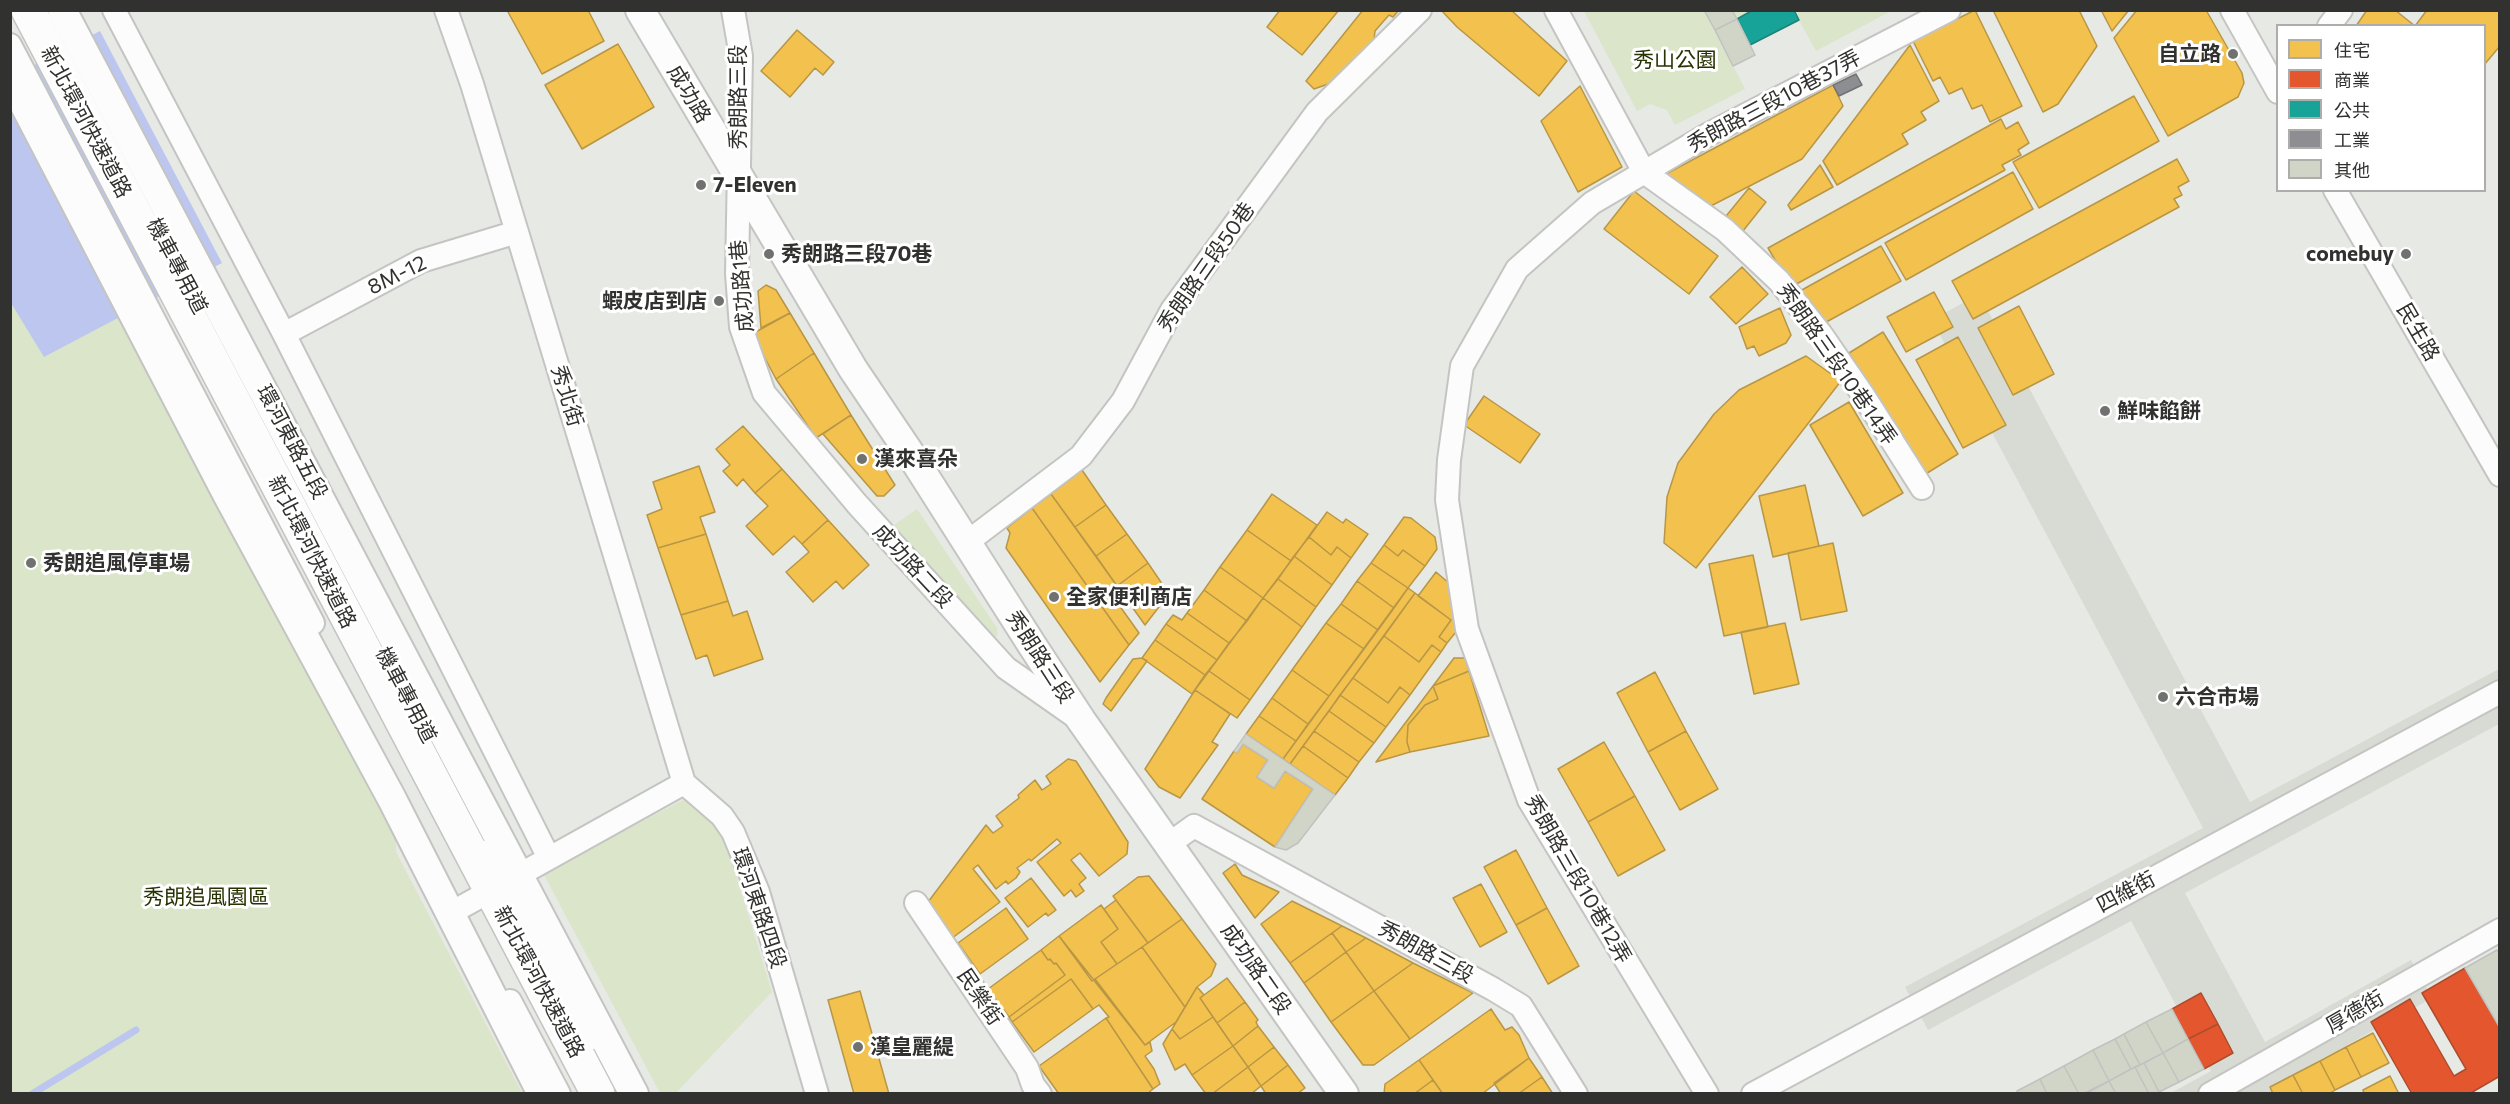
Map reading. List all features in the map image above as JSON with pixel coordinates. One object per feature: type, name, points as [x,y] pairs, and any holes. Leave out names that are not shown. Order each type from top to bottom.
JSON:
[{"type":"highway","name":"新北環河快速道路","points":[[28,10],[479,900],[572,1094]]},
{"type":"highway","name":"新北環河快速道路","points":[[10,21],[479,900],[598,1094]]},
{"type":"street","name":"機車專用道","points":[[41,10],[479,900],[559,1094]]},
{"type":"street","name":"環河東路五段","points":[[62,10],[479,900]]},
{"type":"street","name":"環河東路五段","points":[[114,10],[284,334],[549,858]]},
{"type":"street","name":"秀北街","points":[[446,10],[472,84],[684,783]]},
{"type":"street","name":"成功路","points":[[640,10],[738,177]]},
{"type":"street","name":"秀朗路三段","points":[[733,10],[741,56],[738,177],[853,369],[913,458],[1081,720],[1168,844],[1194,826],[1521,1006],[1576,1094]]},
{"type":"street","name":"秀朗路三段50巷","points":[[966,543],[1081,456],[1123,400],[1172,310],[1317,112],[1420,10]]},
{"type":"street","points":[[1556,10],[1644,172]]},
{"type":"street","name":"秀朗路三段10巷37弄","points":[[1508,284],[1517,270],[1592,203],[1709,134],[1949,10]]},
{"type":"street","points":[[2232,10],[2276,88]]},
{"type":"street","points":[[2330,24],[2341,10]]},
{"type":"street","name":"機車專用道","points":[[10,45],[479,900],[618,1094]]},
{"type":"street","points":[[10,77],[227,494],[392,799],[479,900],[634,1094]]},
{"type":"street","name":"秀朗路三段10巷14弄","points":[[1644,172],[1725,230],[1779,281],[1821,334],[1863,394],[1922,488]]},
{"type":"street","name":"成功路1巷","points":[[738,177],[737,274],[741,327],[764,393]]},
{"type":"street","name":"民生路","points":[[2336,192],[2499,475]]},
{"type":"street","name":"8M-12","points":[[284,334],[421,261],[517,232]]},
{"type":"street","name":"秀朗路三段10巷12弄","points":[[1508,284],[1462,366],[1449,460],[1447,500],[1467,629],[1529,800],[1707,1094]]},
{"type":"street","name":"成功路二段","points":[[764,393],[857,504],[1006,668],[1081,720]]},
{"type":"street","name":"四維街","points":[[1753,1094],[2499,692]]},
{"type":"street","points":[[479,900],[684,783]]},
{"type":"street","name":"環河東路四段","points":[[684,783],[722,816],[733,832],[758,892],[817,1094]]},
{"type":"street","name":"成功路二段","points":[[1168,844],[1344,1094]]},
{"type":"street","points":[[479,900],[542,1094]]},
{"type":"street","name":"民樂街","points":[[916,903],[1027,1068],[1040,1094]]},
{"type":"street","name":"厚德街","points":[[2210,1094],[2499,930]]},
{"type":"shaded area","name":"六合市場","points":[[1979,294],[2250,802],[2499,669],[2499,724],[2185,893],[2265,1042],[2411,960],[2432,998],[2278,1083],[2283,1093],[2171,1093],[2211,1071],[2131,921],[1928,1030],[1905,987],[2203,828],[1932,320]]},
{"type":"green space","name":"秀山公園","points":[[1584,11],[1753,11],[1715,30],[1745,89],[1675,125],[1667,110],[1650,104],[1637,111]]},
{"type":"green space","points":[[1794,11],[1891,11],[1816,51]]},
{"type":"green space","name":"秀朗追風園區","points":[[11,97],[396,837],[396,852],[522,1093],[11,1093]]},
{"type":"green space","points":[[917,509],[997,628],[996,637],[988,635],[894,525]]},
{"type":"green space","points":[[687,798],[715,824],[725,839],[772,992],[676,1093],[660,1093],[543,873]]},
{"type":"water","points":[[100,31],[222,263],[44,357],[11,303],[11,77]]},
{"type":"building: 住宅","points":[[510,10],[588,10],[604,41],[542,74],[508,12]]},
{"type":"building: 住宅","points":[[1280,10],[1339,10],[1302,55],[1267,27]]},
{"type":"building: 住宅","points":[[1363,10],[1399,10],[1393,17],[1389,15],[1375,31],[1374,40],[1331,83],[1314,89],[1306,81]]},
{"type":"building: 住宅","points":[[1441,10],[1511,10],[1567,61],[1539,96],[1457,27]]},
{"type":"building: 住宅","points":[[1975,10],[2022,106],[1990,122],[1982,105],[1972,109],[1962,88],[1949,94],[1940,77],[1933,81],[1913,41]]},
{"type":"building: 住宅","points":[[1993,10],[2079,10],[2097,46],[2058,104],[2043,112]]},
{"type":"building: 住宅","points":[[2101,10],[2129,10],[2112,31]]},
{"type":"building: 住宅","points":[[2137,10],[2206,10],[2242,73],[2244,83],[2238,97],[2168,136],[2114,38]]},
{"type":"building: 住宅","points":[[2367,10],[2395,10],[2412,24],[2357,24]]},
{"type":"building: 住宅","points":[[2427,10],[2500,10],[2500,46],[2486,63],[2486,24],[2416,24]]},
{"type":"building: 住宅","points":[[797,30],[834,62],[823,75],[815,68],[790,97],[761,71]]},
{"type":"building: 住宅","points":[[618,44],[654,107],[582,149],[545,85]]},
{"type":"building: 住宅","points":[[1910,45],[1939,101],[1921,112],[1926,120],[1902,134],[1908,144],[1837,185],[1823,161]]},
{"type":"building: 住宅","points":[[1833,85],[1843,106],[1802,159],[1705,209],[1664,175]]},
{"type":"building: 住宅","points":[[1580,86],[1622,167],[1578,192],[1541,121]]},
{"type":"building: 住宅","points":[[2134,96],[2159,141],[2039,208],[2013,162]]},
{"type":"building: 住宅","points":[[2001,119],[2006,129],[2018,122],[2029,143],[2018,150],[2021,155],[2002,165],[2005,170],[1791,287],[1768,248]]},
{"type":"building: 住宅","points":[[2177,159],[2189,181],[2178,187],[2182,195],[2174,199],[2179,207],[1973,319],[1952,281]]},
{"type":"building: 住宅","points":[[1820,165],[1833,187],[1791,210],[1788,205]]},
{"type":"building: 住宅","points":[[2013,172],[2033,209],[1906,280],[1885,243]]},
{"type":"building: 住宅","points":[[1749,188],[1766,202],[1739,236],[1722,221]]},
{"type":"building: 住宅","points":[[1634,191],[1718,256],[1689,294],[1604,229]]},
{"type":"building: 住宅","points":[[1881,246],[1901,281],[1819,326],[1800,291]]},
{"type":"building: 住宅","points":[[1742,267],[1768,294],[1736,324],[1710,297]]},
{"type":"building: 住宅","points":[[766,285],[776,290],[790,313],[761,328],[758,291]]},
{"type":"building: 住宅","points":[[1934,292],[1953,327],[1906,352],[1887,317]]},
{"type":"building: 住宅","points":[[2019,306],[2054,374],[2013,395],[1978,328]]},
{"type":"building: 住宅","points":[[1780,308],[1791,335],[1786,343],[1759,356],[1754,346],[1747,349],[1739,327]]},
{"type":"building: 住宅","points":[[790,313],[814,353],[776,379],[752,334]]},
{"type":"building: 住宅","points":[[1883,332],[1958,454],[1924,475],[1849,353]]},
{"type":"building: 住宅","points":[[1958,337],[2006,425],[1963,448],[1916,360]]},
{"type":"building: 住宅","points":[[814,353],[851,415],[816,438],[776,379]]},
{"type":"building: 住宅","points":[[1806,356],[1841,381],[1696,568],[1664,543],[1667,497],[1678,463],[1714,414],[1739,390]]},
{"type":"building: 住宅","points":[[1484,396],[1540,434],[1520,463],[1464,425]]},
{"type":"building: 住宅","points":[[1849,402],[1903,493],[1863,516],[1810,425]]},
{"type":"building: 住宅","name":"漢來喜朵","points":[[851,415],[895,485],[884,496],[877,496],[823,434]]},
{"type":"building: 住宅","points":[[743,426],[782,469],[755,493],[743,479],[737,486],[723,471],[730,465],[716,449]]},
{"type":"building: 住宅","points":[[699,466],[715,512],[700,517],[706,534],[658,548],[647,515],[662,509],[653,482]]},
{"type":"building: 住宅","points":[[782,469],[828,520],[802,544],[794,536],[773,555],[746,526],[768,506],[755,493]]},
{"type":"building: 住宅","points":[[1082,470],[1106,505],[1075,527],[1051,494]]},
{"type":"building: 住宅","points":[[1805,485],[1819,546],[1773,557],[1759,496]]},
{"type":"building: 住宅","points":[[1051,494],[1117,586],[1109,591],[1139,633],[1129,645],[1032,508]]},
{"type":"building: 住宅","points":[[1272,494],[1317,525],[1291,561],[1247,530]]},
{"type":"building: 住宅","points":[[1106,505],[1127,534],[1096,556],[1075,527]]},
{"type":"building: 住宅","points":[[1032,508],[1129,645],[1100,682],[1006,548],[1010,533],[1007,528]]},
{"type":"building: 住宅","points":[[1327,512],[1343,523],[1346,519],[1368,534],[1351,558],[1337,547],[1331,555],[1309,537]]},
{"type":"building: 住宅","points":[[1404,517],[1411,518],[1435,537],[1437,549],[1425,566],[1403,550],[1398,556],[1384,545]]},
{"type":"building: 住宅","points":[[828,520],[869,565],[843,589],[836,581],[813,602],[786,572],[809,552],[802,544]]},
{"type":"building: 住宅","points":[[1247,530],[1291,561],[1263,598],[1220,567]]},
{"type":"building: 住宅","points":[[706,534],[728,601],[681,615],[658,548]]},
{"type":"building: 住宅","points":[[1127,534],[1148,563],[1117,586],[1096,556]]},
{"type":"building: 住宅","points":[[1309,537],[1331,555],[1337,547],[1351,558],[1332,585],[1294,556]]},
{"type":"building: 住宅","points":[[1833,543],[1847,611],[1801,620],[1788,553]]},
{"type":"building: 住宅","points":[[1384,545],[1398,556],[1403,550],[1425,566],[1408,588],[1371,563]]},
{"type":"building: 住宅","points":[[1753,555],[1768,627],[1724,636],[1709,564]]},
{"type":"building: 住宅","points":[[1294,556],[1332,585],[1316,607],[1278,579]]},
{"type":"building: 住宅","points":[[1148,563],[1169,594],[1145,625],[1117,586]]},
{"type":"building: 住宅","points":[[1371,563],[1408,588],[1394,608],[1357,581]]},
{"type":"building: 住宅","points":[[1220,567],[1263,598],[1247,621],[1204,590]]},
{"type":"building: 住宅","points":[[1436,572],[1450,584],[1460,627],[1447,643],[1439,637],[1451,620],[1418,596]]},
{"type":"building: 住宅","points":[[1278,579],[1316,607],[1302,627],[1263,598]]},
{"type":"building: 住宅","points":[[1357,581],[1394,608],[1378,630],[1341,604]]},
{"type":"building: 住宅","points":[[1408,588],[1415,593],[1290,764],[1283,759]]},
{"type":"building: 住宅","points":[[1204,590],[1247,621],[1229,643],[1187,613]]},
{"type":"building: 住宅","points":[[1415,593],[1451,620],[1439,637],[1447,643],[1441,652],[1432,645],[1419,662],[1384,636]]},
{"type":"building: 住宅","points":[[1263,598],[1302,627],[1250,700],[1209,671]]},
{"type":"building: 住宅","points":[[728,601],[733,616],[747,611],[763,659],[714,676],[707,655],[696,659],[681,615]]},
{"type":"building: 住宅","points":[[1341,604],[1378,630],[1364,649],[1326,623]]},
{"type":"building: 住宅","points":[[1187,613],[1229,643],[1217,660],[1166,624],[1173,615],[1182,620]]},
{"type":"building: 住宅","points":[[1326,623],[1364,649],[1329,696],[1292,670]]},
{"type":"building: 住宅","points":[[1785,623],[1799,684],[1754,694],[1741,632]]},
{"type":"building: 住宅","points":[[1166,624],[1217,660],[1205,675],[1155,640]]},
{"type":"building: 住宅","points":[[1384,636],[1419,662],[1432,645],[1441,652],[1410,695],[1400,687],[1388,703],[1353,678]]},
{"type":"building: 住宅","points":[[1155,640],[1205,675],[1192,694],[1142,658]]},
{"type":"building: 住宅","points":[[1142,658],[1147,661],[1111,711],[1103,704],[1106,698],[1133,659]]},
{"type":"building: 住宅","points":[[1454,658],[1465,658],[1469,671],[1433,686]]},
{"type":"building: 住宅","points":[[1292,670],[1329,696],[1308,724],[1272,698]]},
{"type":"building: 住宅","points":[[1209,671],[1250,700],[1237,718],[1195,690]]},
{"type":"building: 住宅","points":[[1469,671],[1489,736],[1410,752],[1407,742],[1408,725],[1425,705],[1438,699],[1433,686]]},
{"type":"building: 住宅","points":[[1655,672],[1686,731],[1648,752],[1617,693]]},
{"type":"building: 住宅","points":[[1353,678],[1388,703],[1400,687],[1410,695],[1386,727],[1340,695]]},
{"type":"building: 住宅","points":[[1433,686],[1438,699],[1425,705],[1408,725],[1407,742],[1410,752],[1376,762]]},
{"type":"building: 住宅","points":[[1195,690],[1230,714],[1212,742],[1218,745],[1180,798],[1159,787],[1145,769]]},
{"type":"building: 住宅","points":[[1340,695],[1386,727],[1374,743],[1329,711]]},
{"type":"building: 住宅","points":[[1272,698],[1308,724],[1296,741],[1259,716]]},
{"type":"building: 住宅","points":[[1329,711],[1374,743],[1359,762],[1314,731]]},
{"type":"building: 住宅","points":[[1259,716],[1296,741],[1283,759],[1246,734]]},
{"type":"building: 住宅","points":[[1314,731],[1359,762],[1348,778],[1303,746]]},
{"type":"building: 住宅","points":[[1686,731],[1718,789],[1680,810],[1648,752]]},
{"type":"building: 住宅","points":[[1604,742],[1635,796],[1588,822],[1558,769]]},
{"type":"building: 住宅","points":[[1243,744],[1268,760],[1257,777],[1274,788],[1285,771],[1313,789],[1275,847],[1202,799],[1234,751],[1237,753]]},
{"type":"building: 住宅","points":[[1303,746],[1348,778],[1335,795],[1290,764]]},
{"type":"building: 住宅","points":[[1068,759],[1076,761],[1128,842],[1127,854],[1099,876],[1080,853],[1071,860],[1086,878],[1079,884],[1084,891],[1076,897],[1071,890],[1064,896],[1037,862],[1061,843],[1057,839],[1031,861],[1029,859],[1017,868],[1020,872],[1016,878],[1008,884],[1006,881],[996,889],[978,865],[973,869],[1000,902],[951,939],[928,902],[986,825],[993,833],[1003,826],[996,816],[1019,798],[1018,795],[1035,780],[1042,790],[1051,784],[1046,776]]},
{"type":"building: 住宅","points":[[1635,796],[1665,850],[1618,876],[1588,822]]},
{"type":"building: 住宅","points":[[1516,850],[1547,908],[1516,925],[1484,867]]},
{"type":"building: 住宅","points":[[1235,864],[1242,875],[1279,892],[1255,918],[1223,873]]},
{"type":"building: 住宅","points":[[1149,876],[1182,919],[1148,943],[1113,896],[1138,877]]},
{"type":"building: 住宅","points":[[1031,878],[1056,910],[1048,916],[1046,913],[1028,927],[1005,898]]},
{"type":"building: 住宅","points":[[1481,884],[1507,932],[1480,947],[1453,898]]},
{"type":"building: 住宅","points":[[1116,900],[1148,943],[1117,964],[1101,942],[1118,929],[1104,909]]},
{"type":"building: 住宅","points":[[1292,901],[1342,926],[1290,963],[1261,924]]},
{"type":"building: 住宅","points":[[1101,905],[1118,929],[1101,942],[1117,964],[1092,981],[1059,936]]},
{"type":"building: 住宅","points":[[1006,908],[1028,939],[980,974],[958,943]]},
{"type":"building: 住宅","points":[[1547,908],[1579,966],[1548,984],[1516,925]]},
{"type":"building: 住宅","points":[[1182,919],[1216,964],[1211,976],[1197,987],[1185,1007],[1142,947]]},
{"type":"building: 住宅","points":[[1342,926],[1366,938],[1346,952],[1332,933]]},
{"type":"building: 住宅","points":[[1332,933],[1346,952],[1304,983],[1290,963]]},
{"type":"building: 住宅","points":[[1059,936],[1145,1045],[1150,1042],[1152,1051],[1145,1056],[1160,1084],[1153,1089],[1106,1018],[1109,1017],[1099,1005],[1093,1009],[1071,979],[1012,1022],[1009,1017],[1065,975],[1056,963],[1048,960],[1041,950]]},
{"type":"building: 住宅","points":[[1366,938],[1413,963],[1374,991],[1346,952]]},
{"type":"building: 住宅","points":[[1142,947],[1185,1007],[1176,1022],[1145,1045],[1095,979]]},
{"type":"building: 住宅","points":[[1041,950],[1048,960],[1056,963],[1065,975],[1009,1017],[988,989]]},
{"type":"building: 住宅","points":[[1346,952],[1374,991],[1331,1022],[1304,983]]},
{"type":"building: 住宅","points":[[1413,963],[1473,993],[1410,1039],[1374,991]]},
{"type":"building: 住宅","points":[[1227,978],[1245,1002],[1217,1023],[1200,998]]},
{"type":"building: 住宅","points":[[1071,979],[1093,1009],[1034,1052],[1012,1022]]},
{"type":"building: 住宅","points":[[1197,987],[1204,995],[1200,998],[1213,1017],[1180,1039],[1172,1029]]},
{"type":"building: 住宅","name":"漢皇麗緹","points":[[860,991],[889,1094],[854,1094],[828,1000]]},
{"type":"building: 住宅","points":[[1374,991],[1410,1039],[1374,1065],[1363,1065],[1331,1022]]},
{"type":"building: 住宅","points":[[1245,1002],[1258,1020],[1256,1022],[1258,1026],[1233,1046],[1217,1023]]},
{"type":"building: 住宅","points":[[1491,1009],[1505,1030],[1512,1027],[1519,1035],[1529,1058],[1482,1094],[1443,1094],[1419,1060]]},
{"type":"building: 住宅","points":[[1213,1017],[1233,1046],[1192,1075],[1185,1064],[1175,1070],[1163,1044],[1172,1029],[1180,1039]]},
{"type":"building: 住宅","points":[[1106,1018],[1153,1089],[1147,1094],[1059,1094],[1039,1066]]},
{"type":"building: 住宅","points":[[1258,1026],[1274,1047],[1248,1067],[1233,1046]]},
{"type":"building: 住宅","points":[[2373,1033],[2389,1063],[2361,1077],[2346,1047]]},
{"type":"building: 住宅","points":[[1233,1046],[1248,1067],[1212,1094],[1206,1094],[1192,1075]]},
{"type":"building: 住宅","points":[[1274,1047],[1288,1065],[1261,1086],[1248,1067]]},
{"type":"building: 住宅","points":[[2346,1047],[2361,1077],[2335,1090],[2320,1061]]},
{"type":"building: 住宅","points":[[1529,1058],[1542,1077],[1518,1094],[1501,1094],[1494,1083]]},
{"type":"building: 住宅","points":[[1419,1060],[1433,1080],[1414,1094],[1384,1094],[1385,1084]]},
{"type":"building: 住宅","points":[[2320,1061],[2335,1090],[2329,1094],[2303,1094],[2293,1075]]},
{"type":"building: 住宅","points":[[1288,1065],[1305,1088],[1297,1094],[1266,1094],[1261,1086]]},
{"type":"building: 住宅","points":[[1248,1067],[1261,1086],[1251,1094],[1212,1094]]},
{"type":"building: 住宅","points":[[2293,1075],[2303,1094],[2273,1094],[2270,1087]]},
{"type":"building: 住宅","points":[[2390,1076],[2399,1094],[2364,1094],[2363,1090]]},
{"type":"building: 住宅","points":[[1542,1077],[1553,1094],[1518,1094]]},
{"type":"building: 住宅","points":[[1433,1080],[1443,1094],[1414,1094]]},
{"type":"building: 商業","points":[[2465,968],[2500,1028],[2500,1076],[2469,1094],[2412,1094],[2371,1022],[2410,999],[2454,1076],[2466,1069],[2422,993]]},
{"type":"building: 商業","points":[[2201,993],[2218,1024],[2188,1039],[2172,1009]]},
{"type":"building: 商業","points":[[2218,1024],[2233,1053],[2204,1069],[2188,1039]]},
{"type":"building: 公共","points":[[1753,10],[1794,10],[1799,20],[1750,45],[1737,19]]},
{"type":"building: 工業","points":[[1856,74],[1862,85],[1839,96],[1833,85]]},
{"type":"building: 其他","points":[[1704,10],[1732,10],[1737,19],[1715,30]]},
{"type":"building: 其他","points":[[1737,19],[1755,55],[1733,66],[1715,30]]},
{"type":"building: 其他","points":[[1246,734],[1335,795],[1298,843],[1286,850],[1275,847],[1313,789],[1285,771],[1274,788],[1257,777],[1268,760],[1243,744],[1237,753],[1234,751]]},
{"type":"building: 其他","points":[[2497,950],[2500,954],[2500,1028],[2465,968]]},
{"type":"building: 其他","points":[[2172,1009],[2188,1039],[2163,1053],[2146,1022]]},
{"type":"building: 其他","points":[[2146,1022],[2163,1053],[2140,1065],[2124,1034]]},
{"type":"building: 其他","points":[[2124,1034],[2140,1065],[2131,1069],[2115,1039]]},
{"type":"building: 其他","points":[[2115,1039],[2131,1069],[2109,1081],[2093,1050]]},
{"type":"building: 其他","points":[[2188,1039],[2204,1069],[2179,1082],[2163,1053]]},
{"type":"building: 其他","points":[[2093,1050],[2109,1081],[2085,1094],[2079,1094],[2064,1066]]},
{"type":"building: 其他","points":[[2163,1053],[2179,1082],[2159,1092],[2144,1063]]},
{"type":"building: 其他","points":[[2144,1063],[2159,1092],[2157,1094],[2149,1094],[2135,1067]]},
{"type":"building: 其他","points":[[2064,1066],[2079,1094],[2047,1094],[2040,1079]]},
{"type":"building: 其他","points":[[2135,1067],[2149,1094],[2116,1094],[2109,1081]]},
{"type":"building: 其他","points":[[2040,1079],[2047,1094],[2018,1094],[2017,1091]]},
{"type":"building: 其他","points":[[2109,1081],[2116,1094],[2085,1094],[2085,1093]]},
{"type":"waterway","points":[[32,1094],[136,1030]]},
{"type":"place","name":"自立路","points":[[2233,54]]},
{"type":"place","name":"7-Eleven","points":[[701,185]]},
{"type":"place","name":"秀朗路三段70巷","points":[[769,254]]},
{"type":"place","name":"comebuy","points":[[2406,254]]},
{"type":"place","name":"蝦皮店到店","points":[[719,301]]},
{"type":"place","name":"鮮味餡餅","points":[[2105,411]]},
{"type":"place","name":"漢來喜朵","points":[[862,459]]},
{"type":"place","name":"秀朗追風停車場","points":[[31,563]]},
{"type":"place","name":"全家便利商店","points":[[1054,597]]},
{"type":"place","name":"六合市場","points":[[2163,697]]},
{"type":"place","name":"漢皇麗緹","points":[[858,1047]]}]
